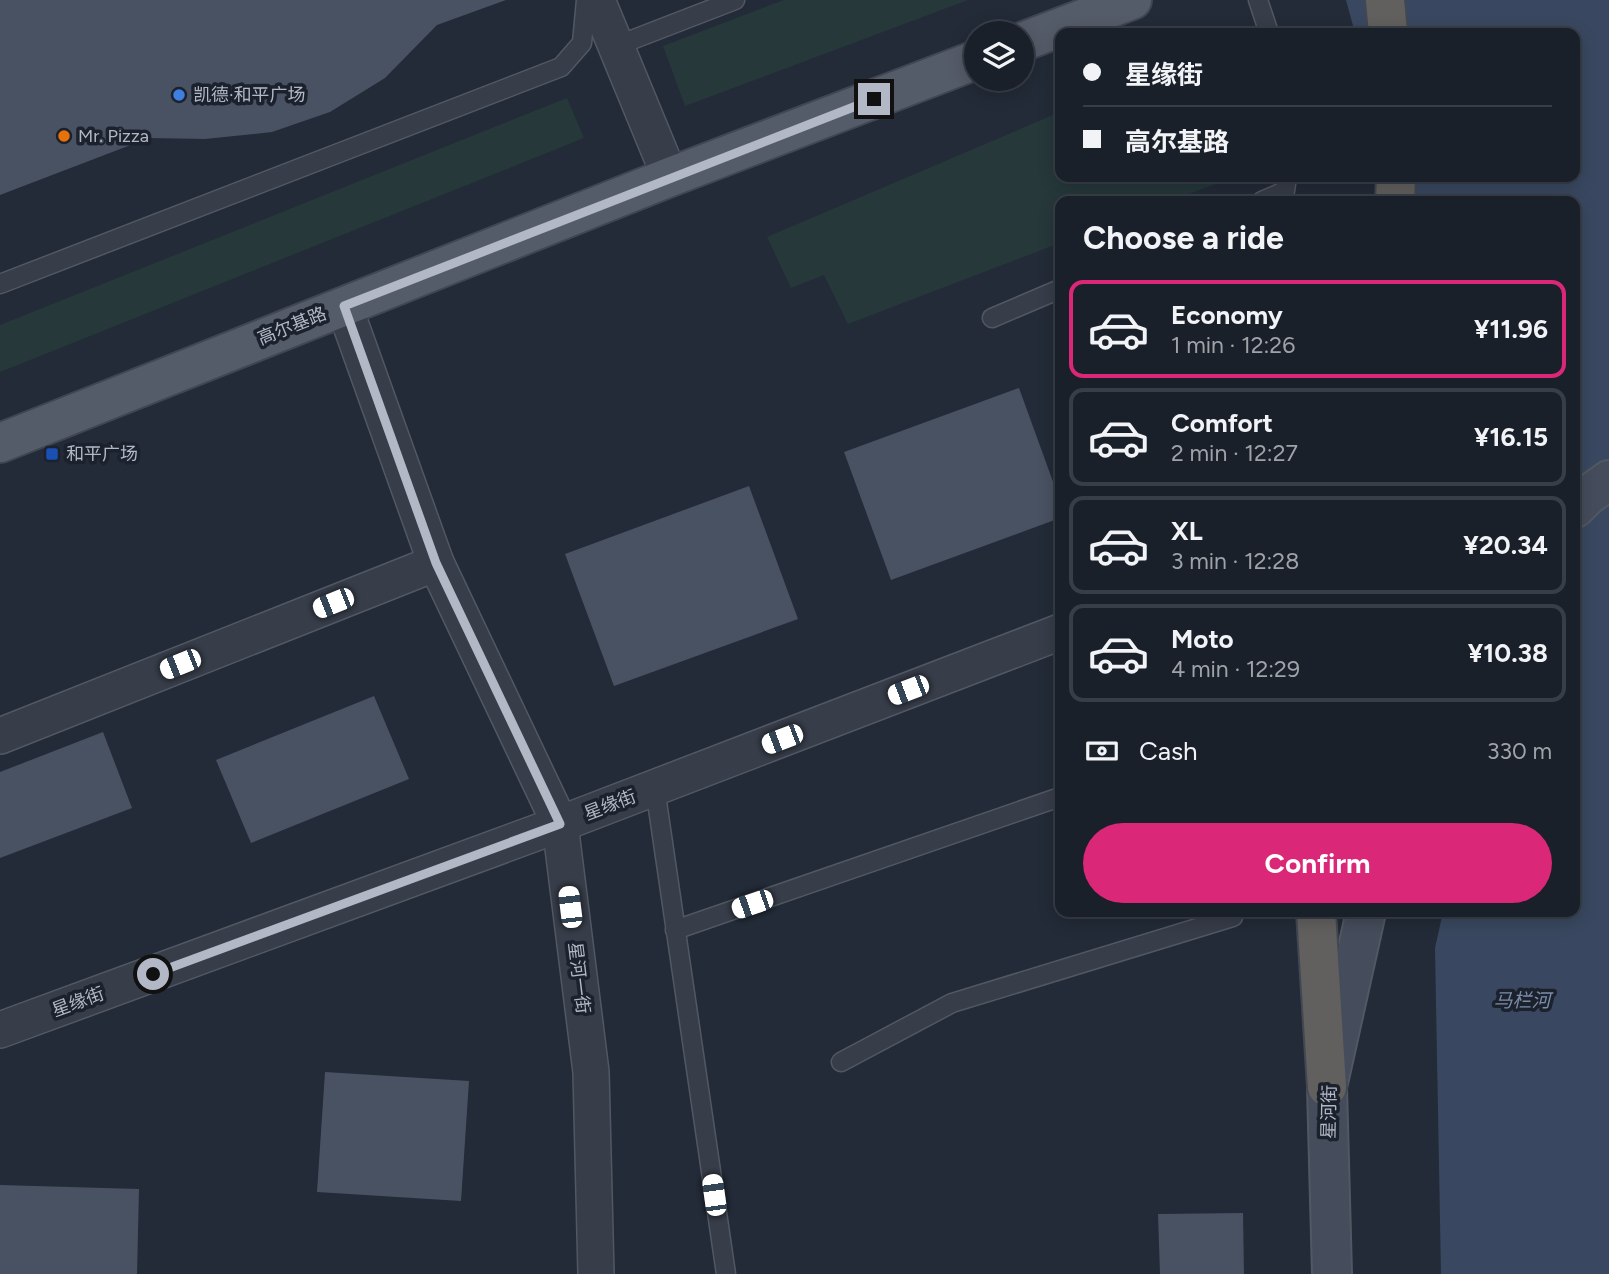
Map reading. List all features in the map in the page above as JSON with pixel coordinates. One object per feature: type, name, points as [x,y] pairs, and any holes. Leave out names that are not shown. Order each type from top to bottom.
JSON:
[{"type":"highway","points":[[1385,0],[1388,28]]},
{"type":"highway","points":[[1401,28],[1402,0]]},
{"type":"highway","points":[[1316,917],[1327,1087]]},
{"type":"main road","points":[[1059,28],[1132,0]]},
{"type":"main road","points":[[1034,37],[1055,29]]},
{"type":"main road","name":"高尔基路","points":[[0,443],[670,177],[964,65]]},
{"type":"main road","points":[[1580,504],[1609,480]]},
{"type":"main road","name":"星河街","points":[[1332,1274],[1327,1087],[1365,917]]},
{"type":"street","points":[[597,0],[670,177]]},
{"type":"street","name":"星河一街","points":[[344,306],[436,563],[560,824],[591,1072],[596,1274]]},
{"type":"street","points":[[0,736],[436,563]]},
{"type":"street","name":"星缘街","points":[[0,1030],[560,824],[1055,634]]},
{"type":"lane","points":[[0,284],[561,67],[582,43],[586,0]]},
{"type":"lane","points":[[616,46],[735,0]]},
{"type":"lane","points":[[1258,0],[1267,28]]},
{"type":"lane","points":[[1274,196],[1285,191],[1286,182]]},
{"type":"lane","points":[[992,318],[1055,291]]},
{"type":"lane","points":[[655,788],[726,1274]]},
{"type":"lane","points":[[676,930],[1055,799]]},
{"type":"lane","points":[[841,1062],[952,1003],[1233,917]]},
{"type":"shaded area","points":[[784,0],[968,0],[685,106],[663,46]]},
{"type":"shaded area","points":[[567,98],[584,138],[0,372],[0,325]]},
{"type":"shaded area","points":[[1055,114],[1055,182],[1221,182],[1183,196],[1055,196],[1055,245],[848,324],[824,275],[791,288],[767,237]]},
{"type":"water","name":"马栏河","points":[[1346,0],[1609,0],[1609,1274],[1441,1274],[1435,948],[1442,917],[1580,917],[1580,196],[1409,196],[1404,182],[1580,182],[1580,28],[1354,28]]},
{"type":"building","name":"凯德·和平广场","points":[[0,0],[506,0],[437,25],[385,78],[330,112],[272,132],[205,139],[149,138],[0,195]]},
{"type":"building","points":[[1019,388],[1055,487],[1055,520],[891,580],[844,452]]},
{"type":"building","points":[[749,486],[798,619],[614,686],[565,554]]},
{"type":"building","points":[[374,696],[409,779],[251,843],[216,760]]},
{"type":"building","points":[[103,732],[132,808],[0,858],[0,772]]},
{"type":"building","points":[[325,1072],[469,1081],[461,1201],[317,1192]]},
{"type":"building","points":[[0,1185],[139,1189],[137,1274],[0,1274]]},
{"type":"building","points":[[1243,1213],[1244,1274],[1160,1274],[1158,1214]]},
{"type":"place","name":"凯德·和平广场","points":[[179,95]]},
{"type":"place","name":"Mr. Pizza","points":[[64,136]]},
{"type":"place","name":"和平广场","points":[[52,454]]},
{"type":"route","points":[[153,974],[560,824],[436,563],[344,306],[874,99]]}]
